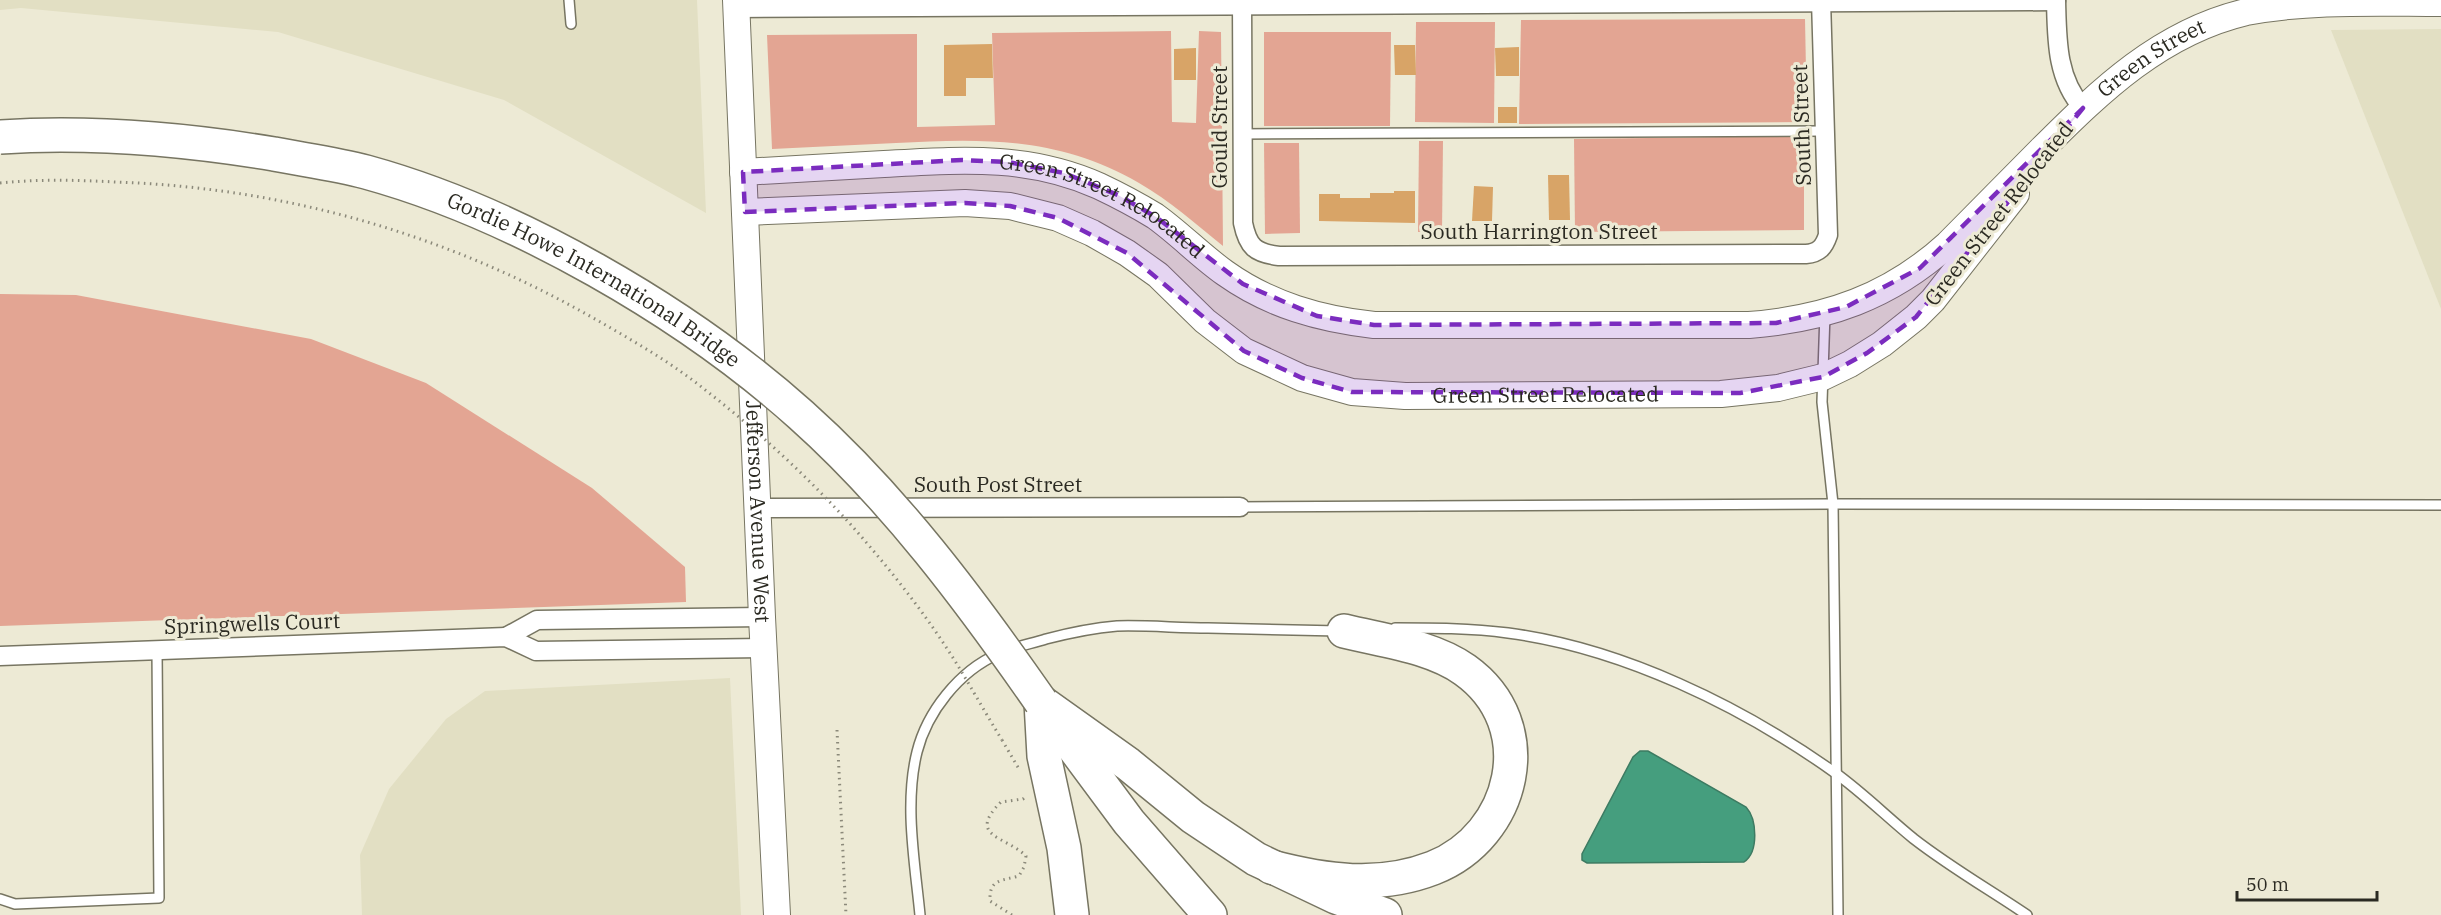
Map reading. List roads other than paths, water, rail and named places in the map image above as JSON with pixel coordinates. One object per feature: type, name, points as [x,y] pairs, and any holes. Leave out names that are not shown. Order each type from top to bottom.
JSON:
[{"type":"highway","name":"Gordie Howe International Bridge","points":[[0,137],[71,134],[179,140],[364,171],[420,188],[512,227],[607,277],[681,324],[739,365],[801,415],[910,529],[983,621],[1123,814],[1210,915]]},
{"type":"highway","points":[[1271,867],[1333,881],[1385,880],[1420,873],[1456,857],[1474,842],[1499,810],[1507,787],[1510,758],[1507,728],[1497,706],[1478,681],[1453,663],[1436,655],[1344,631]]},
{"type":"highway","points":[[1041,702],[1128,764],[1193,817],[1271,867],[1336,897],[1386,915]]},
{"type":"highway","points":[[1041,702],[1044,756],[1064,848],[1072,915]]},
{"type":"street","points":[[737,4],[2056,1],[2060,62],[2070,91],[2082,108]]},
{"type":"street","name":"Green Street","points":[[2082,108],[2148,55],[2172,40],[2225,18],[2247,12],[2299,4],[2388,1],[2441,3]]},
{"type":"street","name":"South Street","points":[[1821,2],[1828,235],[1823,248]]},
{"type":"street","name":"Gould Street","points":[[1242,3],[1243,223],[1248,240],[1256,251]]},
{"type":"street","name":"Jefferson Avenue West","points":[[737,4],[763,648],[777,915]]},
{"type":"street","name":"Green Street Relocated","points":[[743,172],[962,160],[1008,162],[1044,168],[1082,179],[1140,207],[1227,274],[1261,294],[1297,310],[1337,320],[1374,325],[1749,325],[1776,323],[1825,314],[1864,300],[1906,277],[1933,257],[2082,108]]},
{"type":"street","name":"Green Street Relocated","points":[[745,212],[965,202],[1010,206],[1058,218],[1092,232],[1158,275],[1216,330],[1244,351],[1302,378],[1352,392],[1405,396],[1731,394],[1778,388],[1823,377],[1850,364],[1882,344],[1916,317],[1933,300],[2082,108]]},
{"type":"street","name":"South Harrington Street","points":[[1256,251],[1279,256],[1806,254],[1823,248]]},
{"type":"street","name":"South Post Street","points":[[757,508],[1240,507]]},
{"type":"street","name":"Springwells Court","points":[[0,656],[506,637],[537,620],[762,617]]},
{"type":"street","name":"Springwells Court","points":[[506,637],[536,651],[763,648]]},
{"type":"lane","points":[[569,0],[571,24]]},
{"type":"lane","points":[[1243,134],[1824,131]]},
{"type":"lane","points":[[1825,314],[1822,402],[1833,504],[1838,915]]},
{"type":"lane","points":[[1240,507],[1833,504],[2441,505]]},
{"type":"lane","points":[[920,915],[912,817],[913,778],[917,752],[924,731],[935,712],[954,687],[978,665],[1017,647],[1081,631],[1118,626],[1344,631],[1396,628],[1475,630],[1530,637],[1592,652],[1639,668],[1712,699],[1790,742],[1836,774],[1916,840],[2027,915]]},
{"type":"lane","points":[[0,899],[15,904],[159,898],[157,650]]}]
